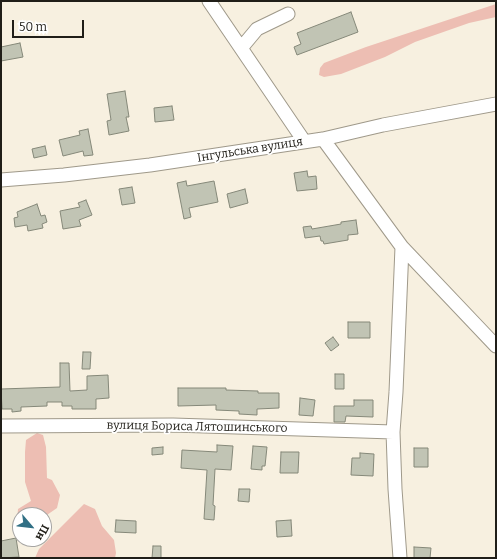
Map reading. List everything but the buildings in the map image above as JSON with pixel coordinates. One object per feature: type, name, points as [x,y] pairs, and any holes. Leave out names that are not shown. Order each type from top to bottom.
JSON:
[{"type":"street","points":[[209,1],[242,47],[304,142]]},
{"type":"street","points":[[242,47],[257,29],[288,14]]},
{"type":"street","name":"Інгульська вулиця","points":[[1,180],[64,175],[150,165],[304,142],[383,125],[496,104]]},
{"type":"street","points":[[323,139],[402,247],[496,346]]},
{"type":"street","points":[[400,558],[393,432],[402,247]]},
{"type":"street","name":"вулиця Бориса Лятошинського","points":[[1,426],[173,424],[393,432]]},
{"type":"shaded area","points":[[496,4],[496,17],[469,23],[415,42],[385,57],[341,74],[324,77],[319,75],[320,68],[324,63],[366,47]]},
{"type":"shaded area","points":[[37,433],[43,435],[46,447],[47,478],[52,480],[60,495],[57,508],[52,511],[52,507],[21,507],[31,501],[25,482],[26,440]]},
{"type":"shaded area","points":[[84,504],[95,509],[102,526],[114,540],[116,553],[115,558],[35,558],[41,547],[52,547],[52,536]]}]
